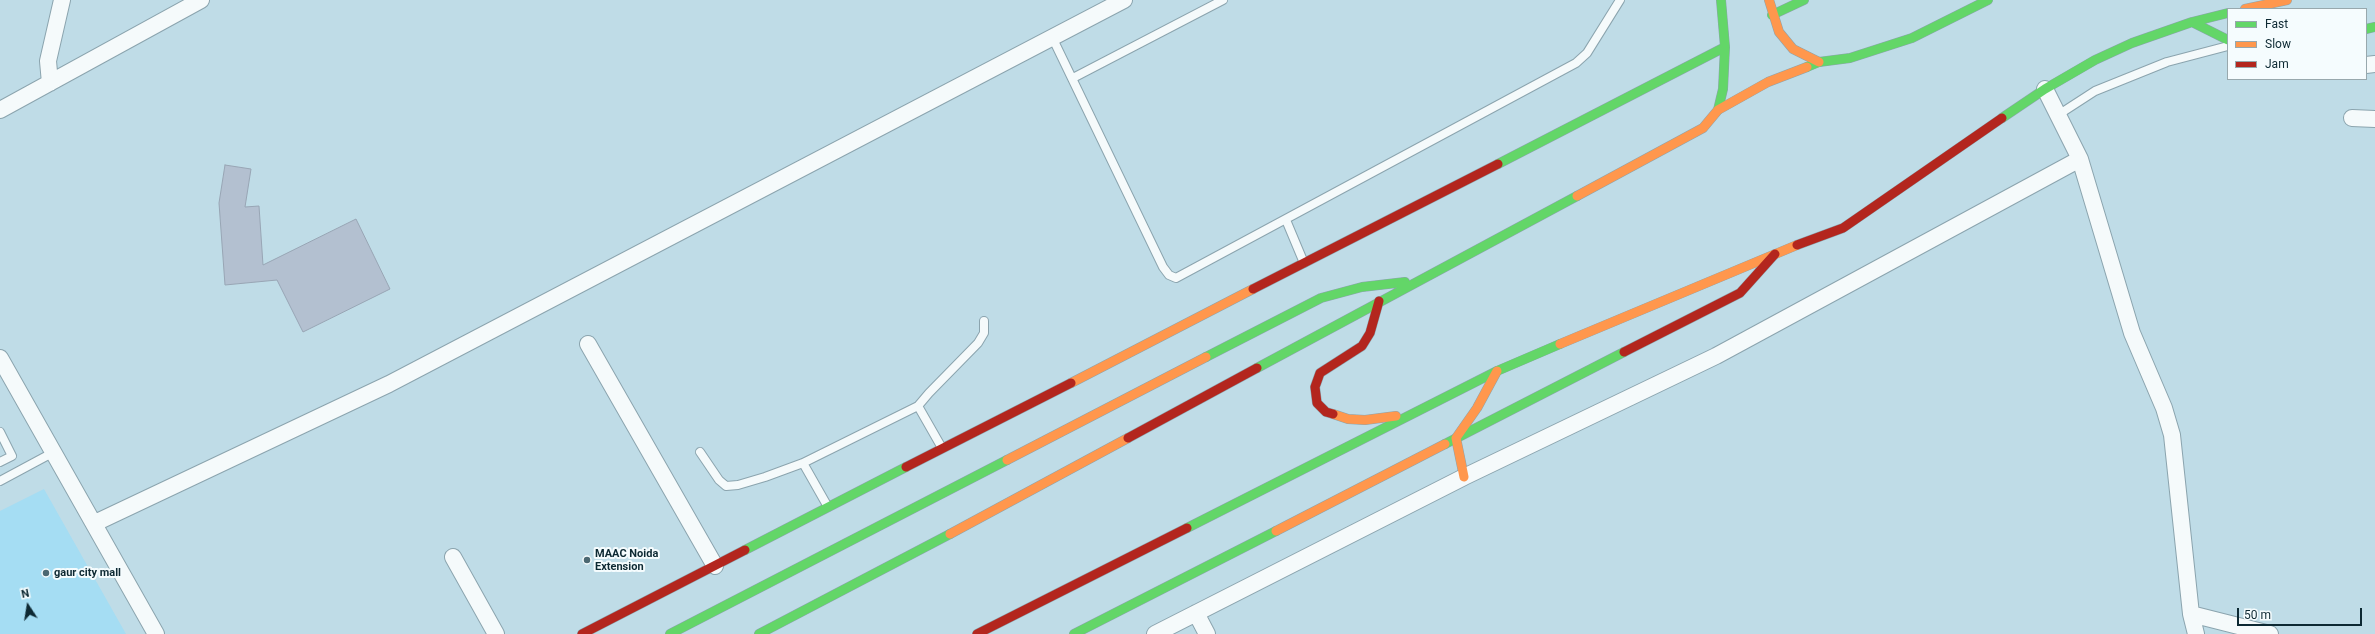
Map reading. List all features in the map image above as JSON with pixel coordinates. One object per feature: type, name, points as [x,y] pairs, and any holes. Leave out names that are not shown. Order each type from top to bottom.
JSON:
[{"type":"street","points":[[50,83],[48,61],[62,0]]},
{"type":"street","points":[[0,110],[201,0]]},
{"type":"street","points":[[94,523],[389,384],[1053,39],[1124,0]]},
{"type":"street","points":[[1718,110],[1723,89],[1725,47],[1721,0]]},
{"type":"street","points":[[1769,0],[1772,15],[1779,32],[1793,49],[1819,62]]},
{"type":"street","points":[[1772,15],[1804,0]]},
{"type":"street","points":[[759,634],[933,543],[1418,280],[1703,128],[1718,110],[1768,82],[1819,62],[1850,58],[1912,38],[1988,0]]},
{"type":"street","points":[[2250,8],[2287,0]]},
{"type":"street","points":[[977,634],[1497,371],[1749,264],[1843,228],[2045,89],[2095,60],[2132,42],[2192,22],[2227,13]]},
{"type":"street","points":[[2192,22],[2227,40]]},
{"type":"street","points":[[582,634],[1725,47]]},
{"type":"street","points":[[2045,89],[2080,160],[2130,327],[2164,408],[2172,435],[2192,614],[2196,634]]},
{"type":"street","points":[[2352,118],[2375,119]]},
{"type":"street","points":[[1155,634],[1183,628],[1196,613],[1464,477],[1716,356],[2080,160]]},
{"type":"street","points":[[1074,634],[1740,293],[1776,253]]},
{"type":"street","points":[[670,634],[1321,298],[1362,287],[1418,280]]},
{"type":"street","points":[[1379,302],[1370,333],[1362,346],[1320,373],[1315,387],[1317,403],[1326,412],[1348,419],[1365,420],[1413,414]]},
{"type":"street","points":[[588,344],[715,566]]},
{"type":"street","points":[[0,358],[156,634]]},
{"type":"street","points":[[1464,477],[1456,438],[1477,408],[1497,371]]},
{"type":"street","points":[[453,557],[496,634]]},
{"type":"street","points":[[1196,613],[1207,634]]},
{"type":"street","points":[[2192,614],[2270,634]]},
{"type":"lane","points":[[1073,78],[1223,0]]},
{"type":"lane","points":[[1053,39],[1169,275],[1176,278],[1188,273],[1576,63],[1587,53],[1620,0]]},
{"type":"lane","points":[[2058,115],[2102,88],[2167,62],[2227,46]]},
{"type":"lane","points":[[1286,220],[1304,263]]},
{"type":"lane","points":[[700,452],[719,480],[726,486],[765,477],[803,463],[918,406],[978,343],[984,333],[984,321]]},
{"type":"lane","points":[[918,406],[942,449]]},
{"type":"lane","points":[[0,432],[12,456],[0,462]]},
{"type":"lane","points":[[0,481],[54,452]]},
{"type":"lane","points":[[803,463],[829,507]]},
{"type":"shaded area","name":"gaur city mall","points":[[44,489],[126,634],[0,634],[0,511]]},
{"type":"building","points":[[225,165],[251,169],[245,207],[259,206],[263,265],[356,219],[390,289],[303,332],[277,280],[225,285],[219,203]]},
{"type":"traffic: fast","points":[[1718,110],[1723,89],[1725,47],[1721,0]]},
{"type":"traffic: fast","points":[[1772,15],[1804,0]]},
{"type":"traffic: fast","points":[[1807,67],[1819,62],[1850,58],[1912,38],[1988,0]]},
{"type":"traffic: fast","points":[[2002,118],[2045,89],[2095,60],[2132,43],[2192,22],[2227,13]]},
{"type":"traffic: fast","points":[[2192,22],[2227,40]]},
{"type":"traffic: fast","points":[[2367,29],[2375,27]]},
{"type":"traffic: fast","points":[[1498,164],[1725,47]]},
{"type":"traffic: fast","points":[[1257,368],[1577,196]]},
{"type":"traffic: fast","points":[[1206,357],[1321,298],[1362,287],[1405,282]]},
{"type":"traffic: fast","points":[[1187,528],[1497,371],[1560,344]]},
{"type":"traffic: fast","points":[[1445,444],[1624,352]]},
{"type":"traffic: fast","points":[[670,634],[1007,460]]},
{"type":"traffic: fast","points":[[745,550],[906,467]]},
{"type":"traffic: fast","points":[[1074,634],[1276,531]]},
{"type":"traffic: fast","points":[[759,634],[950,534]]},
{"type":"traffic: slow","points":[[1769,0],[1779,32],[1793,49],[1819,62]]},
{"type":"traffic: slow","points":[[2250,8],[2287,0]]},
{"type":"traffic: slow","points":[[1577,196],[1703,128],[1718,110],[1768,82],[1807,67]]},
{"type":"traffic: slow","points":[[1560,344],[1797,245]]},
{"type":"traffic: slow","points":[[1071,383],[1253,289]]},
{"type":"traffic: slow","points":[[1007,460],[1206,357]]},
{"type":"traffic: slow","points":[[1464,477],[1456,438],[1477,408],[1497,371]]},
{"type":"traffic: slow","points":[[1333,414],[1348,419],[1365,420],[1396,416]]},
{"type":"traffic: slow","points":[[950,534],[1128,438]]},
{"type":"traffic: slow","points":[[1276,531],[1445,444]]},
{"type":"traffic: jam","points":[[1797,245],[1843,228],[2002,118]]},
{"type":"traffic: jam","points":[[1253,289],[1498,164]]},
{"type":"traffic: jam","points":[[1624,352],[1740,293],[1775,254]]},
{"type":"traffic: jam","points":[[1333,414],[1326,412],[1317,403],[1315,387],[1320,373],[1362,346],[1370,333],[1379,301]]},
{"type":"traffic: jam","points":[[1128,438],[1257,368]]},
{"type":"traffic: jam","points":[[906,467],[1071,383]]},
{"type":"traffic: jam","points":[[977,634],[1187,528]]},
{"type":"traffic: jam","points":[[582,634],[745,550]]},
{"type":"place","name":"MAAC Noida Extension","points":[[587,560]]},
{"type":"place","name":"gaur city mall","points":[[46,573]]}]
